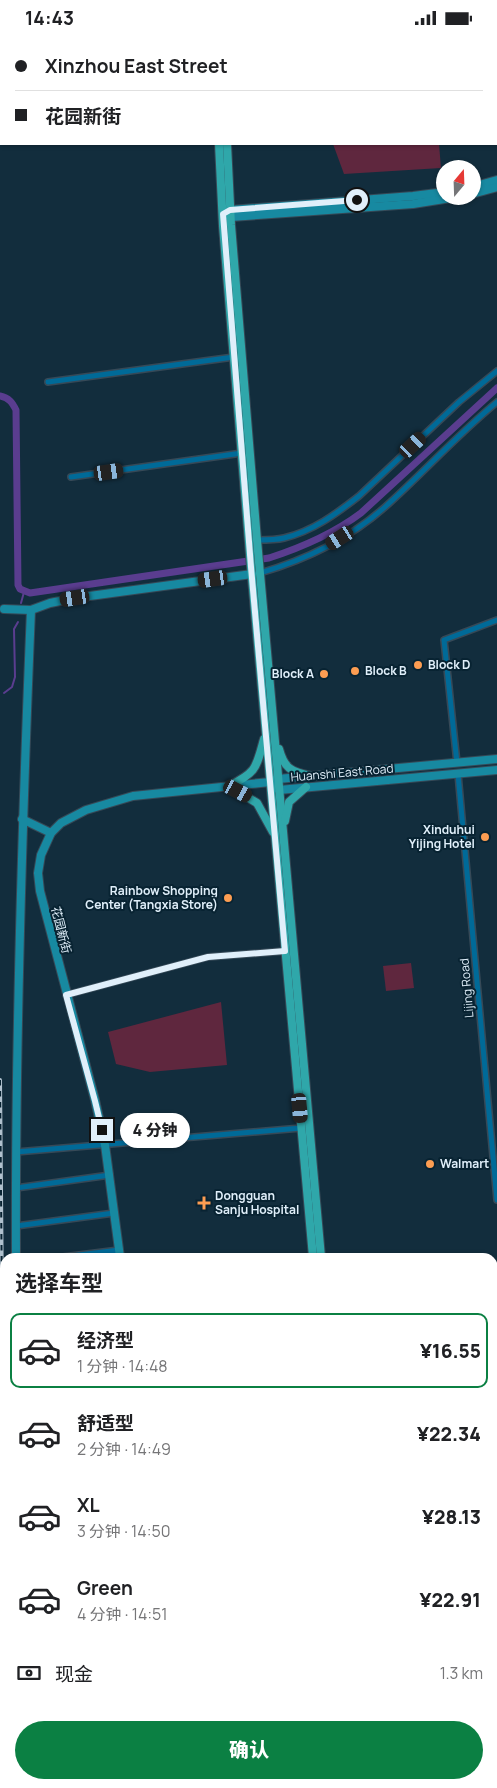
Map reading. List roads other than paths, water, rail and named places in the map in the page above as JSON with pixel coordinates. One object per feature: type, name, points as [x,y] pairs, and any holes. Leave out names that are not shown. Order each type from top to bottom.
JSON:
[{"type":"main road","points":[[219,145],[228,213],[279,836],[322,1253]]},
{"type":"main road","points":[[227,145],[234,357],[242,453],[255,545]]},
{"type":"main road","points":[[270,733],[286,765],[296,772],[310,776]]},
{"type":"main road","points":[[270,733],[256,768],[249,775],[229,786],[257,803],[279,836]]},
{"type":"main road","points":[[279,836],[287,806],[292,798],[306,787]]},
{"type":"main road","points":[[279,790],[279,836],[285,951],[313,1253]]},
{"type":"street","points":[[481,184],[497,180]]},
{"type":"street","points":[[481,191],[497,187]]},
{"type":"street","points":[[228,213],[436,193]]},
{"type":"street","points":[[228,213],[413,203],[436,200]]},
{"type":"street","points":[[48,382],[234,357]]},
{"type":"street","points":[[255,545],[301,533],[342,509],[359,496],[459,402],[497,371]]},
{"type":"street","points":[[4,609],[31,610],[50,603],[75,598],[256,570],[293,562],[324,548],[384,508],[441,452],[497,402]]},
{"type":"street","points":[[72,477],[242,453]]},
{"type":"street","points":[[16,1253],[22,819],[31,610]]},
{"type":"street","points":[[457,763],[444,640],[497,621]]},
{"type":"street","name":"Huanshi East Road","points":[[497,759],[274,780],[279,790],[497,770]]},
{"type":"street","name":"Lijing Road","points":[[458,774],[497,1200]]},
{"type":"street","name":"花园新街","points":[[119,1253],[105,1145],[40,891],[38,873],[41,855],[51,833],[62,823],[86,810],[133,796],[274,780]]},
{"type":"street","points":[[22,819],[51,833]]},
{"type":"street","points":[[66,995],[208,957],[285,951]]},
{"type":"street","points":[[16,1152],[302,1128]]},
{"type":"street","points":[[16,1188],[110,1175]]},
{"type":"street","points":[[16,1226],[114,1213]]},
{"type":"waterway","points":[[0,396],[10,401],[16,410],[18,585],[20,589],[30,593],[269,558],[329,534],[361,513],[497,388]]},
{"type":"waterway","points":[[21,603],[24,592]]},
{"type":"waterway","points":[[4,693],[12,687],[15,677],[14,629],[18,622]]},
{"type":"railway","points":[[0,1080],[2,1253]]},
{"type":"place","name":"Block D","points":[[418,665]]},
{"type":"place","name":"Block B","points":[[355,671]]},
{"type":"place","name":"Block A","points":[[324,674]]},
{"type":"place","name":"Xinduhui Yijing Hotel","points":[[485,837]]},
{"type":"place","name":"Rainbow Shopping Center (Tangxia Store)","points":[[228,898]]},
{"type":"place","name":"Walmart","points":[[430,1164]]},
{"type":"place","name":"Dongguan Sanju Hospital","points":[[204,1203]]}]
